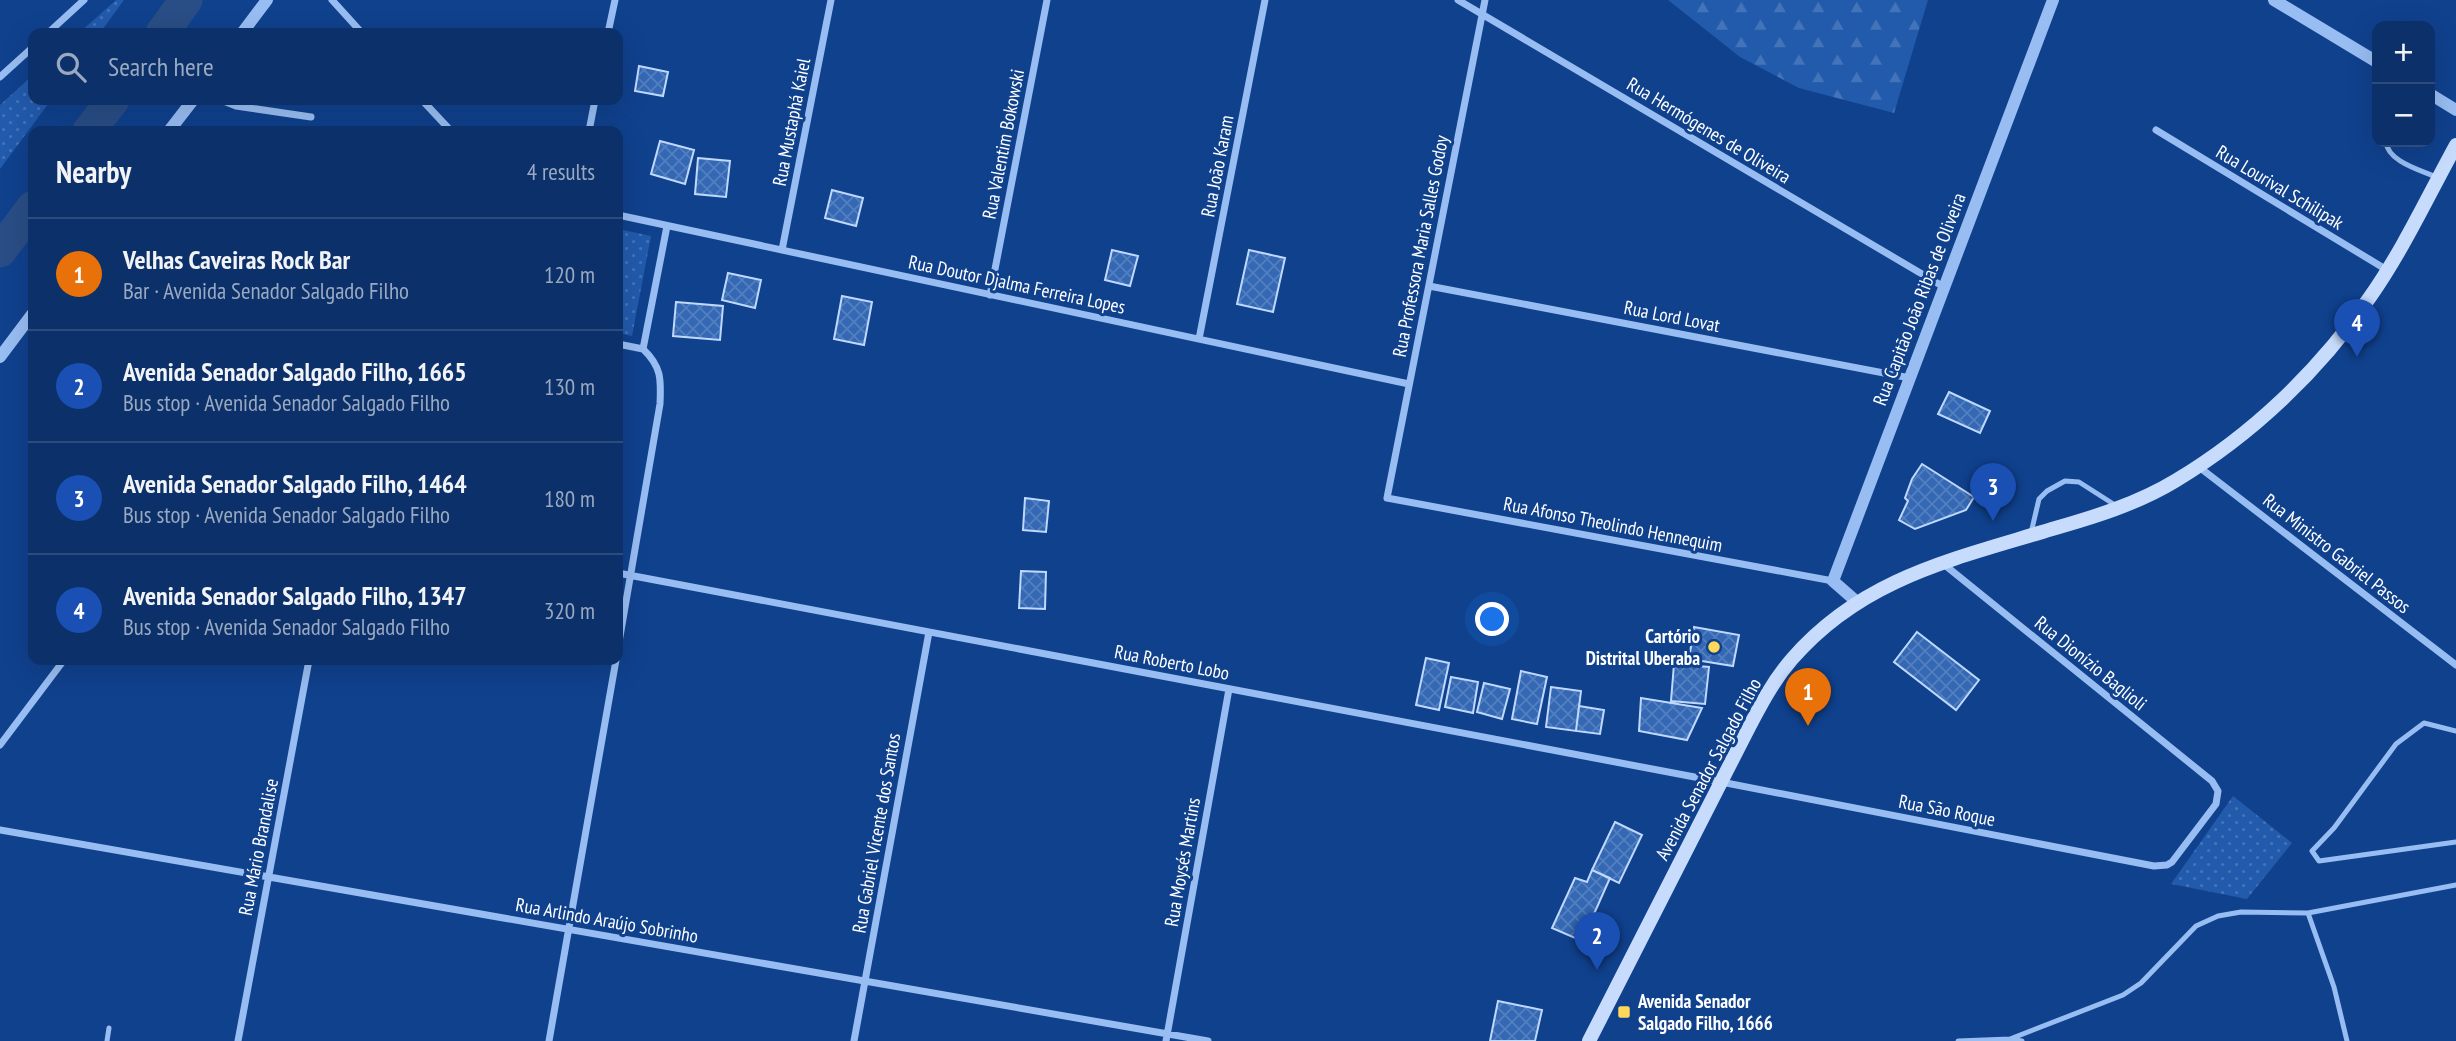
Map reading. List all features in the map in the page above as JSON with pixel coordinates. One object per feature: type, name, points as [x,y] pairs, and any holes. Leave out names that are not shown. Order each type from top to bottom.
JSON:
[{"type":"main road","name":"Avenida Senador Salgado Filho","points":[[1589,1041],[1761,704],[1790,661],[1820,630],[1857,602],[1897,579],[1941,562],[2119,508],[2173,483],[2253,426],[2305,378],[2350,325],[2387,270],[2456,145]]},
{"type":"street","points":[[53,28],[84,0]]},
{"type":"street","points":[[247,28],[267,0]]},
{"type":"street","points":[[332,0],[357,28]]},
{"type":"street","points":[[609,28],[615,0]]},
{"type":"street","name":"Rua Mustaphá Kaiel","points":[[782,250],[831,0]]},
{"type":"street","name":"Rua Valentim Bokowski","points":[[990,295],[1048,0]]},
{"type":"street","name":"Rua João Karam","points":[[1199,339],[1265,0]]},
{"type":"street","name":"Rua Hermógenes de Oliveira","points":[[1458,0],[1944,287]]},
{"type":"street","name":"Rua Professora Maria Salles Godoy","points":[[1387,498],[1485,0]]},
{"type":"street","name":"Rua Capitão João Ribas de Oliveira","points":[[1833,581],[2053,0]]},
{"type":"street","points":[[2274,0],[2372,59]]},
{"type":"street","points":[[0,77],[28,52]]},
{"type":"street","points":[[2435,97],[2456,110]]},
{"type":"street","points":[[173,126],[189,105]]},
{"type":"street","points":[[234,105],[311,117]]},
{"type":"street","points":[[427,105],[446,126]]},
{"type":"street","points":[[590,126],[594,105]]},
{"type":"street","name":"Rua Lourival Schilipak","points":[[2156,130],[2387,270]]},
{"type":"street","name":"Rua Doutor Djalma Ferreira Lopes","points":[[623,216],[1409,384]]},
{"type":"street","points":[[643,349],[667,226]]},
{"type":"street","name":"Rua Lord Lovat","points":[[1429,286],[1910,377]]},
{"type":"street","points":[[0,357],[28,320]]},
{"type":"street","points":[[623,345],[643,349],[654,360],[659,369],[660,404],[623,620]]},
{"type":"street","name":"Rua Ministro Gabriel Passos","points":[[2199,466],[2456,665]]},
{"type":"street","name":"Rua Afonso Theolindo Hennequim","points":[[1387,498],[1833,581]]},
{"type":"street","name":"Rua Dionízio Baglioli","points":[[1941,562],[2212,781],[2218,791],[2216,804],[2177,858],[2167,865]]},
{"type":"street","name":"Rua Roberto Lobo","points":[[623,574],[1721,782]]},
{"type":"street","points":[[1833,581],[1857,602]]},
{"type":"street","name":"Rua Gabriel Vicente dos Santos","points":[[854,1041],[929,632]]},
{"type":"street","points":[[0,746],[60,665]]},
{"type":"street","name":"Rua Mário Brandalise","points":[[238,1041],[308,665]]},
{"type":"street","points":[[549,1041],[615,665]]},
{"type":"street","name":"Rua Moysés Martins","points":[[1167,1037],[1229,689]]},
{"type":"street","name":"Rua São Roque","points":[[1721,782],[2154,866],[2167,865]]},
{"type":"street","name":"Rua Arlindo Araújo Sobrinho","points":[[0,830],[865,981],[1167,1037],[1208,1041]]},
{"type":"lane","points":[[2387,147],[2398,159],[2438,178]]},
{"type":"lane","points":[[2031,536],[2039,499],[2065,481],[2079,482],[2119,508]]},
{"type":"lane","points":[[2456,731],[2424,723],[2396,744],[2334,828],[2312,851],[2319,861],[2456,842]]},
{"type":"lane","points":[[2010,1038],[2123,995],[2141,983],[2196,926],[2218,916],[2241,912],[2284,915],[2308,913],[2456,886]]},
{"type":"lane","points":[[2308,913],[2334,987],[2347,1041]]},
{"type":"lane","points":[[107,1041],[109,1028]]},
{"type":"lane","points":[[1958,1041],[2010,1038],[2022,1041]]},
{"type":"green space","points":[[116,0],[124,0],[104,28],[85,28]]},
{"type":"green space","points":[[1668,0],[1928,0],[1894,113],[1799,88],[1740,57]]},
{"type":"green space","points":[[28,80],[28,105],[47,105],[32,126],[28,126],[28,131],[0,169],[0,105]]},
{"type":"green space","points":[[623,230],[651,236],[632,336],[623,334]]},
{"type":"green space","points":[[2233,796],[2292,843],[2247,899],[2171,884]]},
{"type":"building","points":[[639,66],[668,72],[663,96],[635,91]]},
{"type":"building","points":[[660,141],[694,150],[685,184],[651,174]]},
{"type":"building","points":[[698,158],[730,161],[726,197],[695,194]]},
{"type":"building","points":[[832,190],[863,198],[856,226],[825,218]]},
{"type":"building","points":[[1112,250],[1138,256],[1130,286],[1105,280]]},
{"type":"building","points":[[1249,250],[1285,258],[1273,312],[1237,304]]},
{"type":"building","points":[[728,273],[761,280],[755,308],[722,300]]},
{"type":"building","points":[[842,296],[872,302],[864,345],[834,339]]},
{"type":"building","points":[[676,302],[723,306],[720,340],[673,336]]},
{"type":"building","points":[[1949,392],[1990,411],[1980,433],[1938,414]]},
{"type":"building","points":[[1922,464],[1974,497],[1966,510],[1915,529],[1899,520],[1908,501],[1905,498],[1912,479]]},
{"type":"building","points":[[1025,498],[1049,501],[1046,532],[1023,530]]},
{"type":"building","points":[[1021,571],[1046,572],[1045,609],[1019,608]]},
{"type":"building","name":"Cartório Distrital Uberaba","points":[[1694,627],[1739,635],[1733,666],[1689,659]]},
{"type":"building","points":[[1917,632],[1979,680],[1956,710],[1894,662]]},
{"type":"building","points":[[1426,658],[1449,663],[1439,710],[1416,705]]},
{"type":"building","points":[[1674,664],[1709,667],[1705,704],[1671,701]]},
{"type":"building","points":[[1521,671],[1547,677],[1537,724],[1512,719]]},
{"type":"building","points":[[1451,677],[1478,682],[1473,713],[1445,707]]},
{"type":"building","points":[[1484,683],[1510,689],[1502,719],[1477,712]]},
{"type":"building","points":[[1551,687],[1581,691],[1576,731],[1546,727]]},
{"type":"building","points":[[1641,698],[1702,708],[1687,740],[1639,731]]},
{"type":"building","points":[[1579,706],[1604,710],[1600,734],[1576,731]]},
{"type":"building","points":[[1615,822],[1642,835],[1619,883],[1592,870]]},
{"type":"building","points":[[1592,870],[1610,878],[1582,941],[1552,928],[1575,878],[1587,882]]},
{"type":"building","points":[[1498,1001],[1542,1010],[1535,1041],[1490,1041]]},
{"type":"waterway","points":[[166,28],[186,0]]},
{"type":"waterway","points":[[93,126],[109,105]]},
{"type":"waterway","points":[[0,251],[28,214]]},
{"type":"place","name":"Avenida Senador Salgado Filho, 1347","points":[[2357,357]]},
{"type":"place","name":"Avenida Senador Salgado Filho, 1464","points":[[1993,521]]},
{"type":"place","name":"Cartório Distrital Uberaba","points":[[1714,647]]},
{"type":"place","name":"Velhas Caveiras Rock Bar","points":[[1808,726]]},
{"type":"place","name":"Avenida Senador Salgado Filho, 1665","points":[[1597,970]]},
{"type":"place","name":"Avenida Senador Salgado Filho, 1666","points":[[1624,1012]]}]
